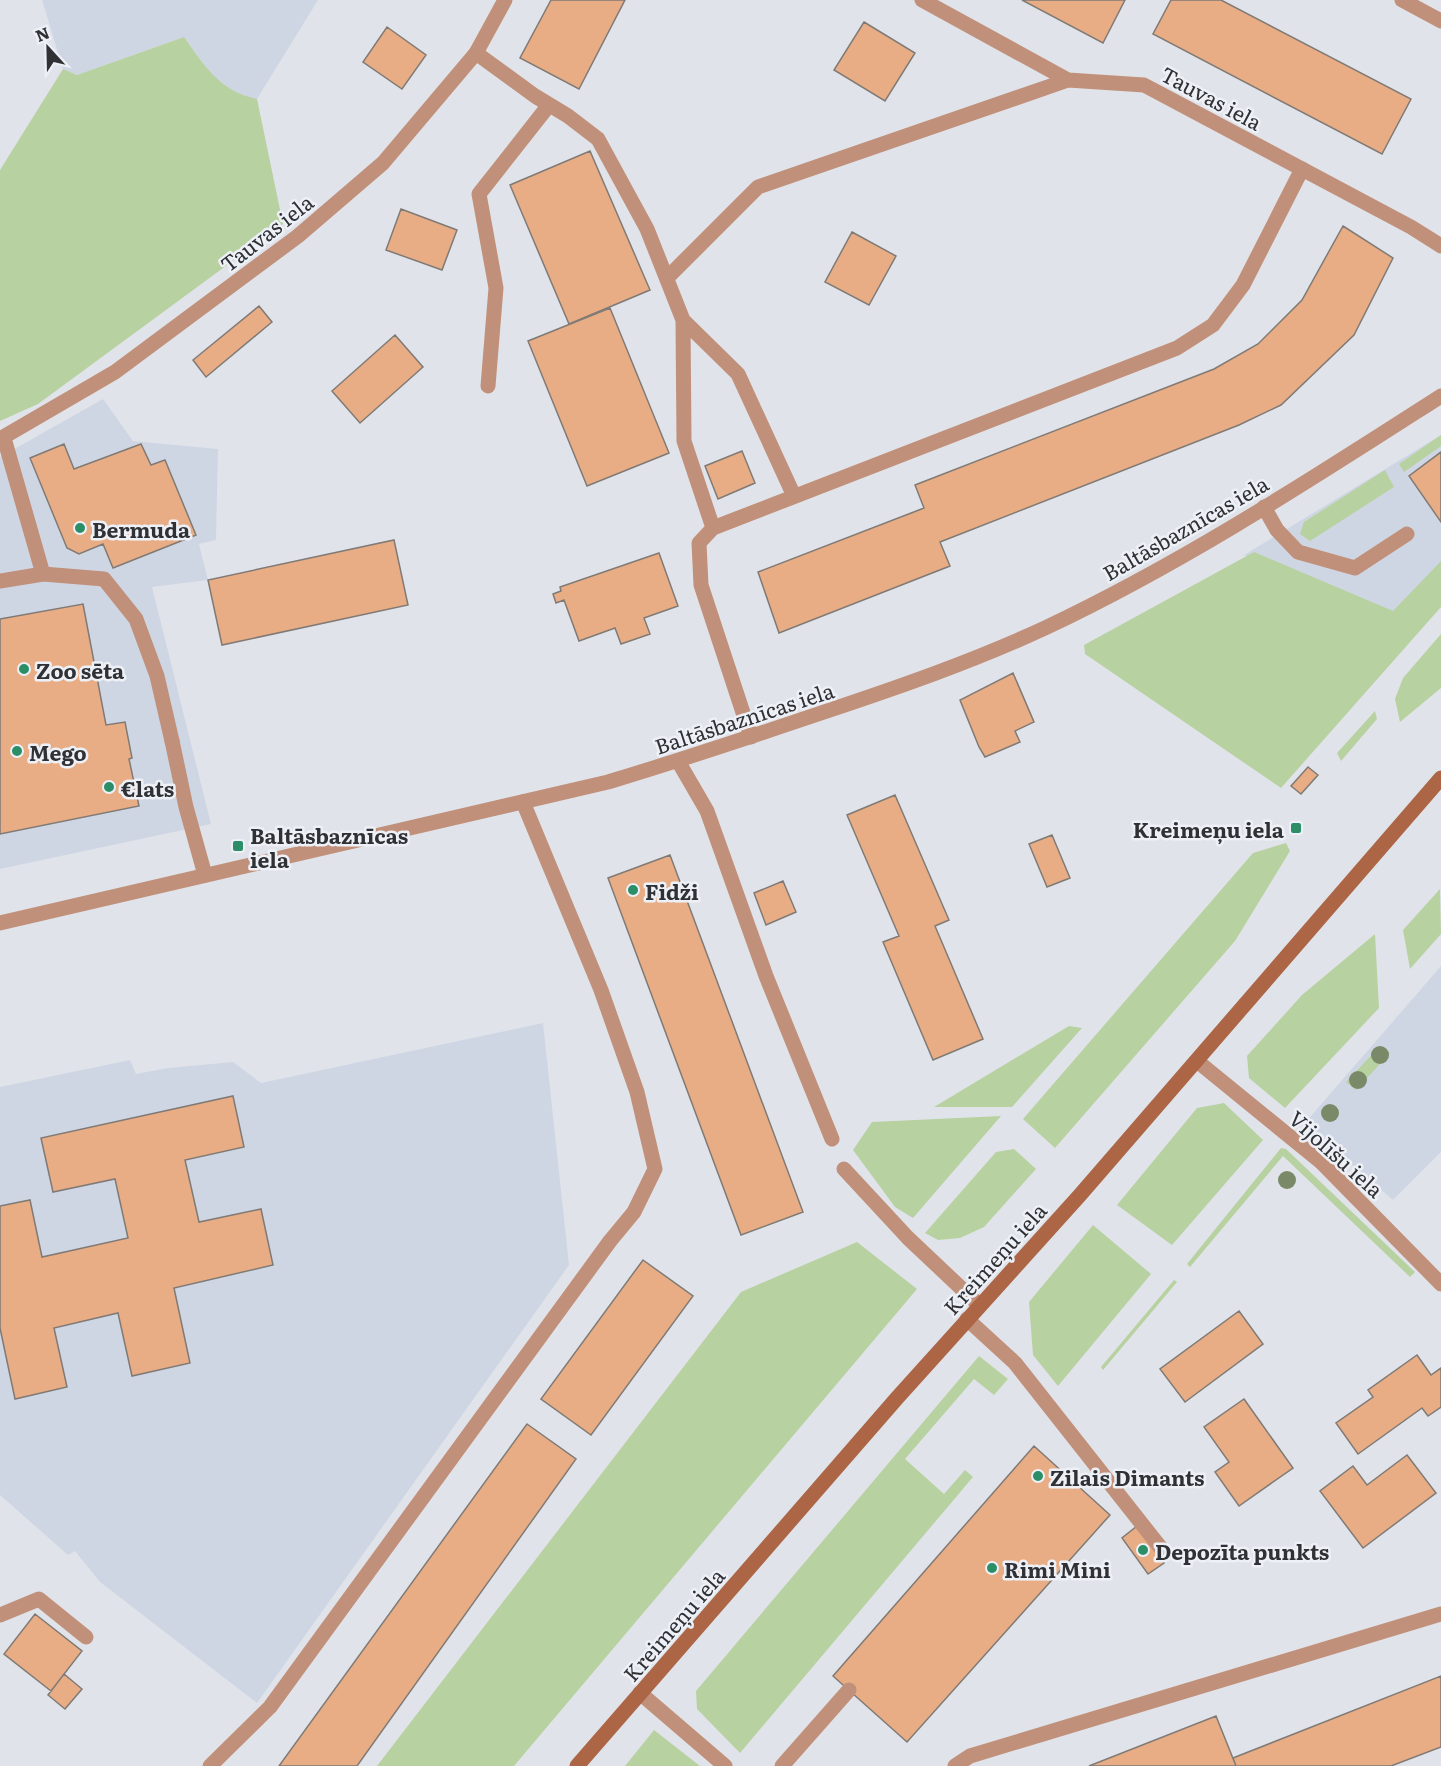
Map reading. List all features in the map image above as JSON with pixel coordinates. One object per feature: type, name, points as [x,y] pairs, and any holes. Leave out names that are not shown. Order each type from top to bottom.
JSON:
[{"type":"main road","name":"Kreimeņu iela","points":[[576,1766],[979,1305],[1080,1195],[1441,778]]},
{"type":"street","name":"Tauvas iela","points":[[2,439],[116,372],[298,236],[383,163],[476,53],[505,0]]},
{"type":"street","name":"Tauvas iela","points":[[922,0],[1068,80],[1144,85],[1411,227],[1441,246]]},
{"type":"street","points":[[1402,0],[1441,21]]},
{"type":"street","points":[[476,53],[598,139],[647,229],[683,320],[684,441],[713,528]]},
{"type":"street","points":[[667,278],[758,187],[1068,80]]},
{"type":"street","points":[[488,386],[496,288],[479,194],[549,105]]},
{"type":"street","points":[[751,737],[701,585],[699,543],[713,528],[1177,348],[1213,325],[1243,285],[1302,169]]},
{"type":"street","points":[[683,320],[738,374],[794,496]]},
{"type":"street","name":"Baltāsbaznīcas iela","points":[[0,923],[608,782],[678,761],[907,684],[1026,636],[1134,583],[1264,507],[1441,396]]},
{"type":"street","points":[[2,439],[43,573]]},
{"type":"street","points":[[1264,507],[1277,530],[1298,552],[1355,568],[1407,534]]},
{"type":"street","points":[[0,581],[43,573],[104,579],[136,619],[157,676],[205,875]]},
{"type":"street","points":[[678,761],[707,811],[766,976],[832,1139]]},
{"type":"street","points":[[210,1766],[270,1707],[610,1241],[634,1212],[655,1169],[637,1092],[609,1011],[523,802]]},
{"type":"street","name":"Vijolīšu iela","points":[[1197,1061],[1325,1157],[1441,1284]]},
{"type":"street","points":[[844,1169],[908,1238],[979,1305]]},
{"type":"street","points":[[967,1319],[1015,1363],[1164,1552]]},
{"type":"street","points":[[0,1615],[39,1599],[86,1637]]},
{"type":"street","points":[[955,1766],[970,1756],[1441,1614]]},
{"type":"street","points":[[782,1766],[849,1690]]},
{"type":"street","points":[[640,1693],[725,1766]]},
{"type":"shaded area","points":[[42,0],[318,0],[257,99],[240,96],[213,77],[184,37],[77,75],[63,69]]},
{"type":"shaded area","points":[[103,399],[133,441],[218,449],[216,540],[199,544],[208,580],[152,587],[211,824],[0,869],[0,457]]},
{"type":"shaded area","points":[[1441,435],[1441,602],[1414,632],[1244,555]]},
{"type":"shaded area","points":[[1441,966],[1441,1152],[1393,1200],[1304,1124]]},
{"type":"shaded area","points":[[543,1023],[569,1265],[257,1703],[100,1582],[75,1551],[68,1555],[0,1495],[0,1087],[130,1060],[136,1074],[168,1068],[233,1062],[261,1083]]},
{"type":"green space","points":[[184,37],[206,67],[223,84],[257,99],[283,224],[38,404],[0,421],[0,170],[63,69],[77,75]]},
{"type":"green space","points":[[1441,435],[1441,446],[1404,472],[1399,464]]},
{"type":"green space","points":[[1385,470],[1394,487],[1310,541],[1300,534],[1304,522]]},
{"type":"green space","points":[[1254,552],[1393,611],[1441,561],[1441,607],[1281,788],[1085,654],[1084,645]]},
{"type":"green space","points":[[1441,634],[1441,688],[1400,722],[1395,699],[1403,678]]},
{"type":"green space","points":[[1375,711],[1377,719],[1341,761],[1337,753]]},
{"type":"green space","points":[[1286,843],[1290,851],[1235,941],[1055,1148],[1023,1119],[1253,853]]},
{"type":"green space","points":[[1440,889],[1441,934],[1410,969],[1403,930]]},
{"type":"green space","points":[[1375,934],[1379,1008],[1285,1108],[1249,1078],[1247,1056],[1302,995]]},
{"type":"green space","points":[[1069,1026],[1082,1028],[1012,1107],[934,1107]]},
{"type":"green space","points":[[1380,1046],[1390,1053],[1356,1090],[1346,1082]]},
{"type":"green space","points":[[1224,1103],[1263,1140],[1172,1245],[1117,1205],[1197,1108]]},
{"type":"green space","points":[[1001,1116],[913,1218],[895,1207],[853,1150],[872,1122]]},
{"type":"green space","points":[[1281,1148],[1286,1149],[1415,1272],[1410,1277],[1283,1156],[1190,1267],[1187,1264]]},
{"type":"green space","points":[[1014,1149],[1036,1169],[984,1227],[960,1238],[938,1240],[925,1233],[996,1152]]},
{"type":"green space","points":[[1093,1225],[1151,1274],[1058,1386],[1033,1355],[1029,1302]]},
{"type":"green space","points":[[857,1242],[917,1289],[514,1766],[377,1766],[741,1292]]},
{"type":"green space","points":[[1174,1280],[1177,1282],[1103,1370],[1101,1367]]},
{"type":"green space","points":[[979,1356],[1008,1379],[994,1395],[974,1379],[905,1459],[944,1494],[965,1470],[973,1477],[740,1753],[697,1709],[696,1691]]},
{"type":"green space","points":[[654,1730],[700,1766],[625,1766]]},
{"type":"building","points":[[551,0],[625,0],[579,89],[520,58]]},
{"type":"building","points":[[1022,0],[1125,0],[1103,43]]},
{"type":"building","points":[[1171,0],[1221,0],[1411,99],[1382,154],[1153,34]]},
{"type":"building","points":[[864,22],[915,53],[885,101],[834,70]]},
{"type":"building","points":[[387,27],[426,55],[402,89],[363,62]]},
{"type":"building","points":[[590,151],[650,290],[569,324],[510,185]]},
{"type":"building","points":[[401,209],[457,230],[442,270],[386,250]]},
{"type":"building","points":[[1343,226],[1393,258],[1354,335],[1281,405],[1239,425],[940,542],[950,566],[779,633],[758,572],[924,508],[915,485],[1214,369],[1258,344],[1302,300]]},
{"type":"building","points":[[852,232],[896,256],[869,305],[825,282]]},
{"type":"building","points":[[259,306],[272,322],[206,377],[193,360]]},
{"type":"building","points":[[610,308],[669,453],[587,486],[528,341]]},
{"type":"building","points":[[395,335],[423,367],[360,423],[332,391]]},
{"type":"building","points":[[64,444],[74,469],[141,444],[151,465],[165,460],[196,535],[113,568],[103,544],[79,554],[67,548],[30,458]]},
{"type":"building","points":[[742,451],[755,483],[718,499],[705,466]]},
{"type":"building","points":[[1441,452],[1441,522],[1409,476]]},
{"type":"building","points":[[394,540],[408,605],[222,645],[208,580]]},
{"type":"building","points":[[659,553],[678,606],[644,618],[650,634],[621,644],[615,628],[579,641],[564,600],[556,603],[553,594],[561,591],[560,587]]},
{"type":"building","points":[[83,604],[106,725],[125,722],[132,758],[129,759],[139,806],[0,834],[0,619]]},
{"type":"building","points":[[1013,673],[1034,722],[1015,731],[1020,742],[985,757],[960,700]]},
{"type":"building","points":[[1308,767],[1318,775],[1301,794],[1291,786]]},
{"type":"building","points":[[895,795],[949,920],[935,926],[983,1039],[933,1060],[883,942],[899,936],[847,815]]},
{"type":"building","points":[[1052,835],[1070,878],[1047,887],[1029,844]]},
{"type":"building","points":[[670,855],[803,1212],[741,1235],[608,878]]},
{"type":"building","points":[[783,881],[796,912],[766,925],[754,893]]},
{"type":"building","points":[[233,1096],[244,1147],[185,1160],[199,1222],[261,1209],[273,1265],[174,1288],[190,1363],[132,1376],[118,1313],[54,1328],[67,1387],[15,1399],[0,1328],[0,1206],[30,1200],[42,1257],[128,1238],[115,1179],[53,1192],[41,1138]]},
{"type":"building","points":[[643,1260],[693,1296],[591,1435],[541,1399]]},
{"type":"building","points":[[1239,1311],[1263,1344],[1185,1402],[1160,1369]]},
{"type":"building","points":[[1417,1355],[1431,1375],[1441,1368],[1441,1407],[1428,1416],[1422,1408],[1358,1454],[1336,1423],[1373,1397],[1368,1390]]},
{"type":"building","points":[[1244,1399],[1293,1468],[1239,1506],[1215,1472],[1229,1462],[1204,1427]]},
{"type":"building","points":[[527,1424],[576,1459],[357,1766],[279,1766]]},
{"type":"building","points":[[1034,1446],[1110,1515],[907,1742],[833,1676]]},
{"type":"building","points":[[1407,1455],[1436,1493],[1363,1548],[1320,1491],[1353,1466],[1367,1485]]},
{"type":"building","name":"Depozīta punkts","points":[[1137,1526],[1164,1563],[1148,1574],[1122,1538]]},
{"type":"building","points":[[35,1614],[82,1651],[51,1691],[4,1654]]},
{"type":"building","points":[[64,1674],[82,1689],[65,1709],[48,1695]]},
{"type":"building","points":[[1441,1676],[1441,1747],[1391,1766],[1236,1766],[1233,1758]]},
{"type":"building","points":[[1216,1716],[1236,1766],[1089,1766]]},
{"type":"place","name":"Bermuda","points":[[80,528]]},
{"type":"place","name":"Zoo sēta","points":[[24,669]]},
{"type":"place","name":"Mego","points":[[17,751]]},
{"type":"place","name":"€lats","points":[[109,787]]},
{"type":"place","name":"Kreimeņu iela","points":[[1296,828]]},
{"type":"place","name":"Baltāsbaznīcas iela","points":[[238,846]]},
{"type":"place","name":"Fidži","points":[[633,890]]},
{"type":"place","name":"Zilais Dimants","points":[[1038,1476]]},
{"type":"place","name":"Depozīta punkts","points":[[1143,1550]]},
{"type":"place","name":"Rimi Mini","points":[[992,1568]]}]
